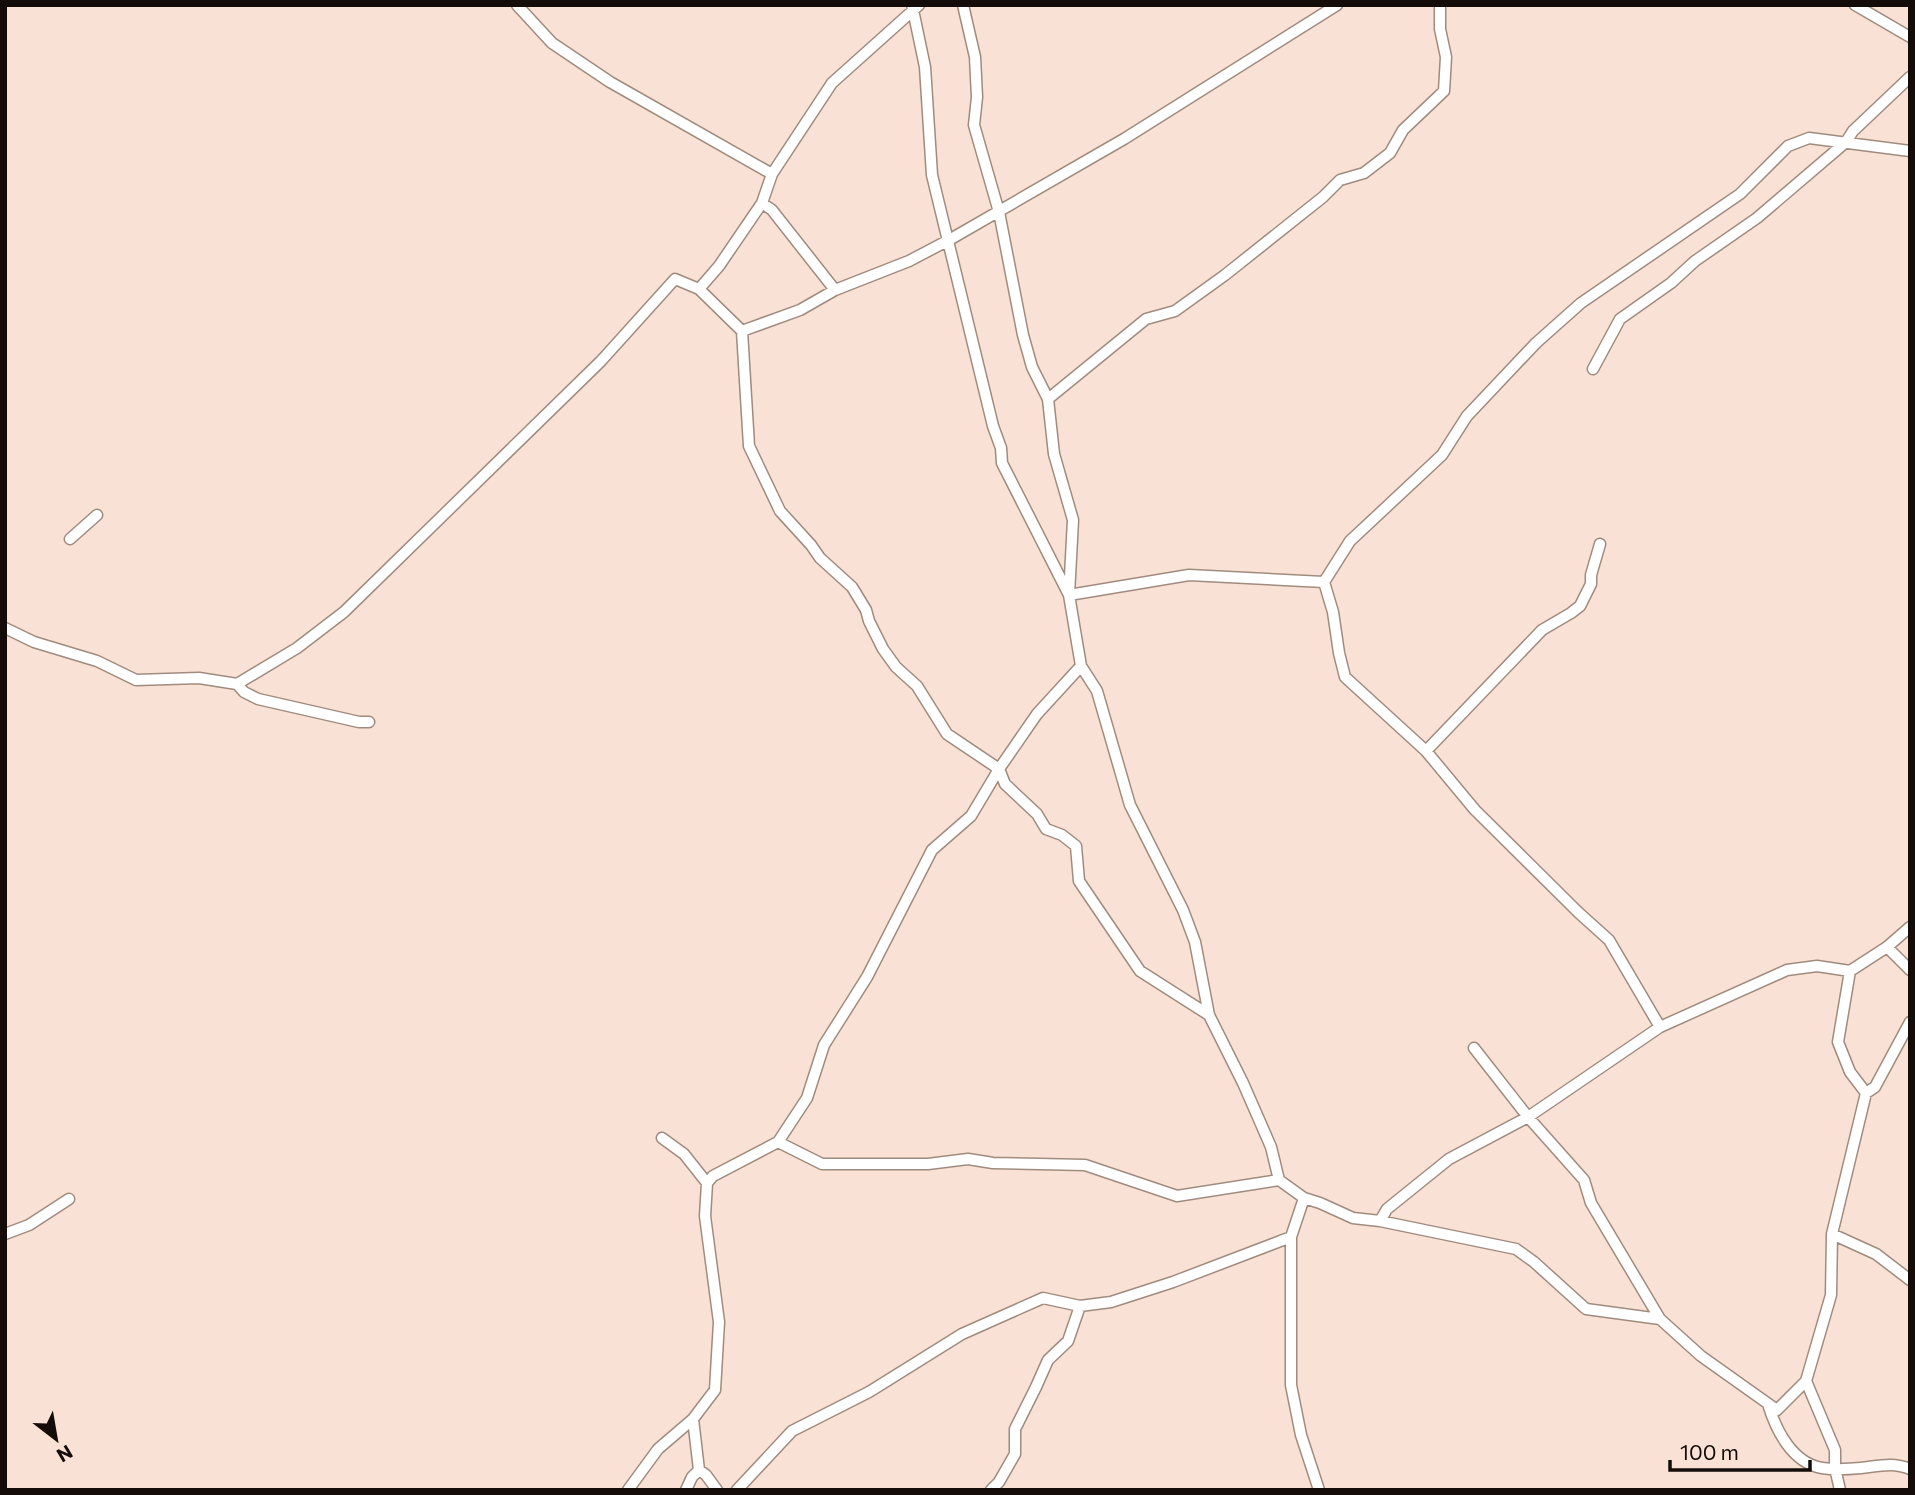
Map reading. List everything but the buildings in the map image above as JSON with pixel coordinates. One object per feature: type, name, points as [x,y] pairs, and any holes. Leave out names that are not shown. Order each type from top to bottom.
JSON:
[{"type":"street","points":[[517,5],[552,43],[610,82],[772,174]]},
{"type":"street","points":[[963,5],[975,57],[977,97],[974,125],[999,212],[1023,335],[1032,367],[1048,398],[1054,454],[1073,520],[1069,596],[1081,666],[1097,691],[1130,805],[1183,910],[1195,942],[1209,1015],[1272,1147],[1279,1180],[1304,1198],[1353,1218],[1516,1249],[1586,1309],[1660,1319]]},
{"type":"street","points":[[742,331],[800,310],[835,290],[909,261],[949,240],[1124,139],[1336,5]]},
{"type":"street","points":[[1048,398],[1146,319],[1175,311],[1225,275],[1323,197],[1340,180],[1364,173],[1390,153],[1403,130],[1444,91],[1446,57],[1440,29],[1440,5]]},
{"type":"street","points":[[1855,5],[1910,37]]},
{"type":"street","points":[[699,289],[719,267],[762,203],[772,174],[832,83],[914,7]]},
{"type":"street","points":[[914,7],[925,67],[932,175],[993,426],[1001,448],[1002,463],[1069,596]]},
{"type":"street","points":[[1593,369],[1620,319],[1671,283],[1695,261],[1757,218],[1846,142],[1853,131],[1909,80]]},
{"type":"street","points":[[1660,1027],[1609,940],[1579,914],[1475,810],[1426,751],[1345,677],[1333,612],[1324,582],[1350,541],[1442,455],[1468,416],[1536,343],[1581,303],[1740,194],[1788,146],[1809,138],[1910,151]]},
{"type":"street","points":[[762,203],[772,210],[835,290]]},
{"type":"street","points":[[237,684],[297,648],[344,612],[601,361],[675,279],[699,289],[742,331],[749,446],[780,512],[820,558],[852,587],[866,610],[883,649],[896,667],[917,685],[947,734],[999,769],[1005,784],[1037,814],[1046,829],[1062,835],[1076,846],[1079,881],[1140,971],[1209,1015]]},
{"type":"street","points":[[70,540],[97,514]]},
{"type":"street","points":[[1426,751],[1542,629],[1580,606],[1591,584],[1600,544]]},
{"type":"street","points":[[1069,596],[1189,575],[1324,582]]},
{"type":"street","points":[[5,628],[34,642],[97,662],[136,680],[200,678],[237,684],[244,692],[258,699],[369,722]]},
{"type":"street","points":[[628,1490],[658,1449],[693,1419],[715,1390],[719,1322],[705,1216],[707,1183],[712,1176],[778,1143],[807,1098],[824,1045],[867,977],[932,850],[971,816],[1037,714],[1081,666]]},
{"type":"street","points":[[1380,1221],[1387,1209],[1449,1159],[1528,1117],[1660,1027],[1787,970],[1817,966],[1850,971],[1910,927]]},
{"type":"street","points":[[1886,947],[1910,970]]},
{"type":"street","points":[[1850,971],[1838,1042],[1850,1072],[1866,1093]]},
{"type":"street","points":[[1474,1048],[1528,1117],[1584,1180],[1591,1203],[1660,1319],[1701,1356],[1777,1410],[1805,1381],[1831,1295],[1832,1234],[1866,1093],[1875,1087],[1910,1022]]},
{"type":"street","points":[[662,1138],[684,1154],[707,1183]]},
{"type":"street","points":[[778,1143],[822,1164],[928,1164],[968,1159],[993,1163],[1085,1165],[1177,1196],[1279,1180]]},
{"type":"street","points":[[1304,1198],[1291,1237],[1291,1385],[1301,1435],[1319,1490]]},
{"type":"street","points":[[5,1234],[29,1225],[69,1199]]},
{"type":"street","points":[[1832,1234],[1876,1254],[1910,1279]]},
{"type":"street","points":[[737,1490],[792,1431],[869,1392],[962,1334],[1043,1298],[1080,1306],[1111,1302],[1291,1237]]},
{"type":"street","points":[[991,1490],[999,1482],[1015,1454],[1014,1429],[1048,1360],[1068,1341],[1080,1306]]},
{"type":"street","points":[[1805,1381],[1835,1450],[1835,1468],[1840,1490]]},
{"type":"street","points":[[1768,1404],[1774,1423],[1788,1445],[1806,1462],[1822,1468],[1898,1465],[1910,1469]]},
{"type":"street","points":[[693,1419],[699,1470],[717,1490]]},
{"type":"street","points":[[686,1490],[699,1470]]}]
